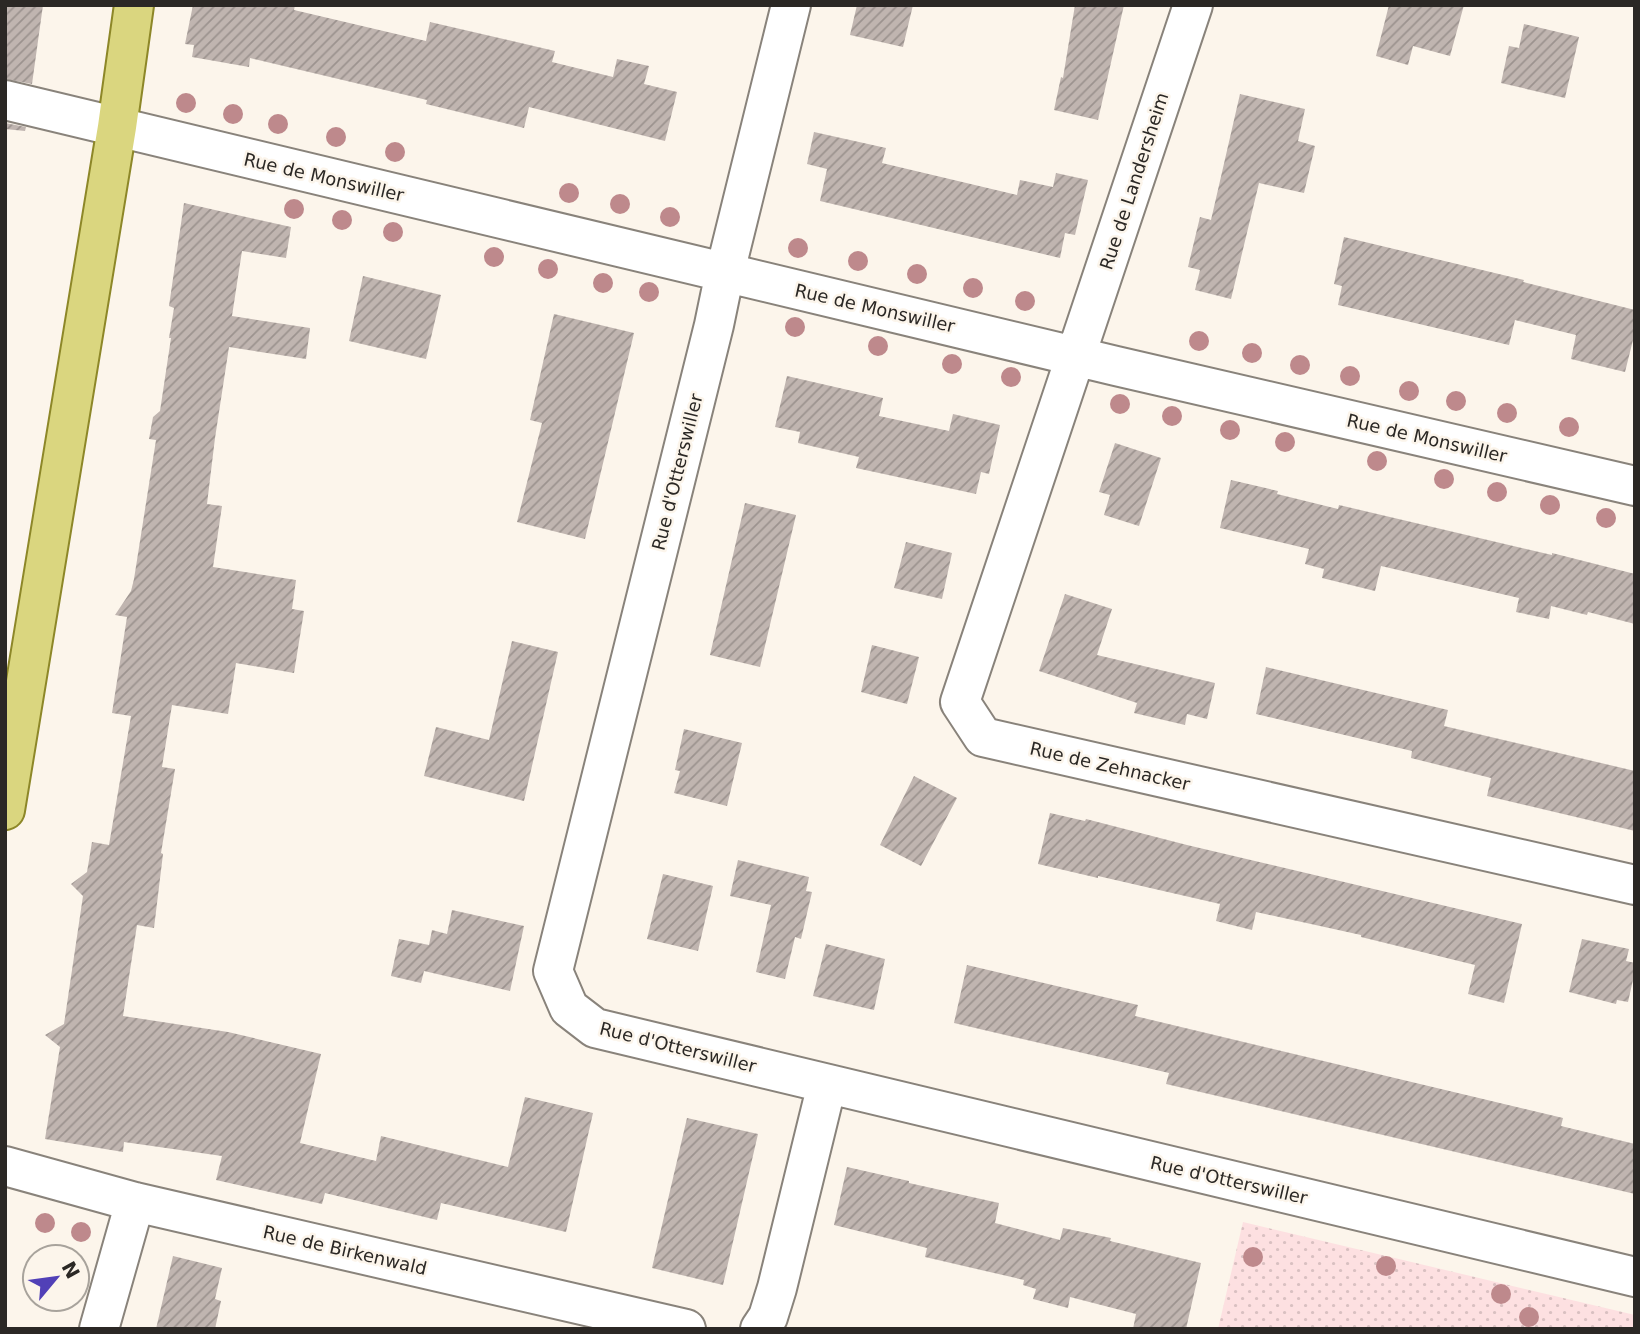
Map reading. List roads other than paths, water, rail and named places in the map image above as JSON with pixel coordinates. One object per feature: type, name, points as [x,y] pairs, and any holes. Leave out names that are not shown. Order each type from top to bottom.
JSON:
[{"type":"main road","points":[[5,810],[117,127],[134,5]]},
{"type":"street","name":"Rue d'Otterswiller","points":[[791,5],[553,971],[569,1008],[595,1028],[1635,1277]]},
{"type":"street","name":"Rue de Landersheim","points":[[1074,356],[1192,5]]},
{"type":"street","name":"Rue de Monswiller","points":[[5,100],[1074,356],[1635,486]]},
{"type":"street","name":"Rue de Zehnacker","points":[[1074,356],[960,702],[983,737],[1635,885]]},
{"type":"street","points":[[760,1329],[768,1317],[777,1287],[827,1084]]},
{"type":"street","name":"Rue de Birkenwald","points":[[5,1166],[135,1202],[686,1329]]},
{"type":"street","points":[[99,1329],[135,1202]]}]
